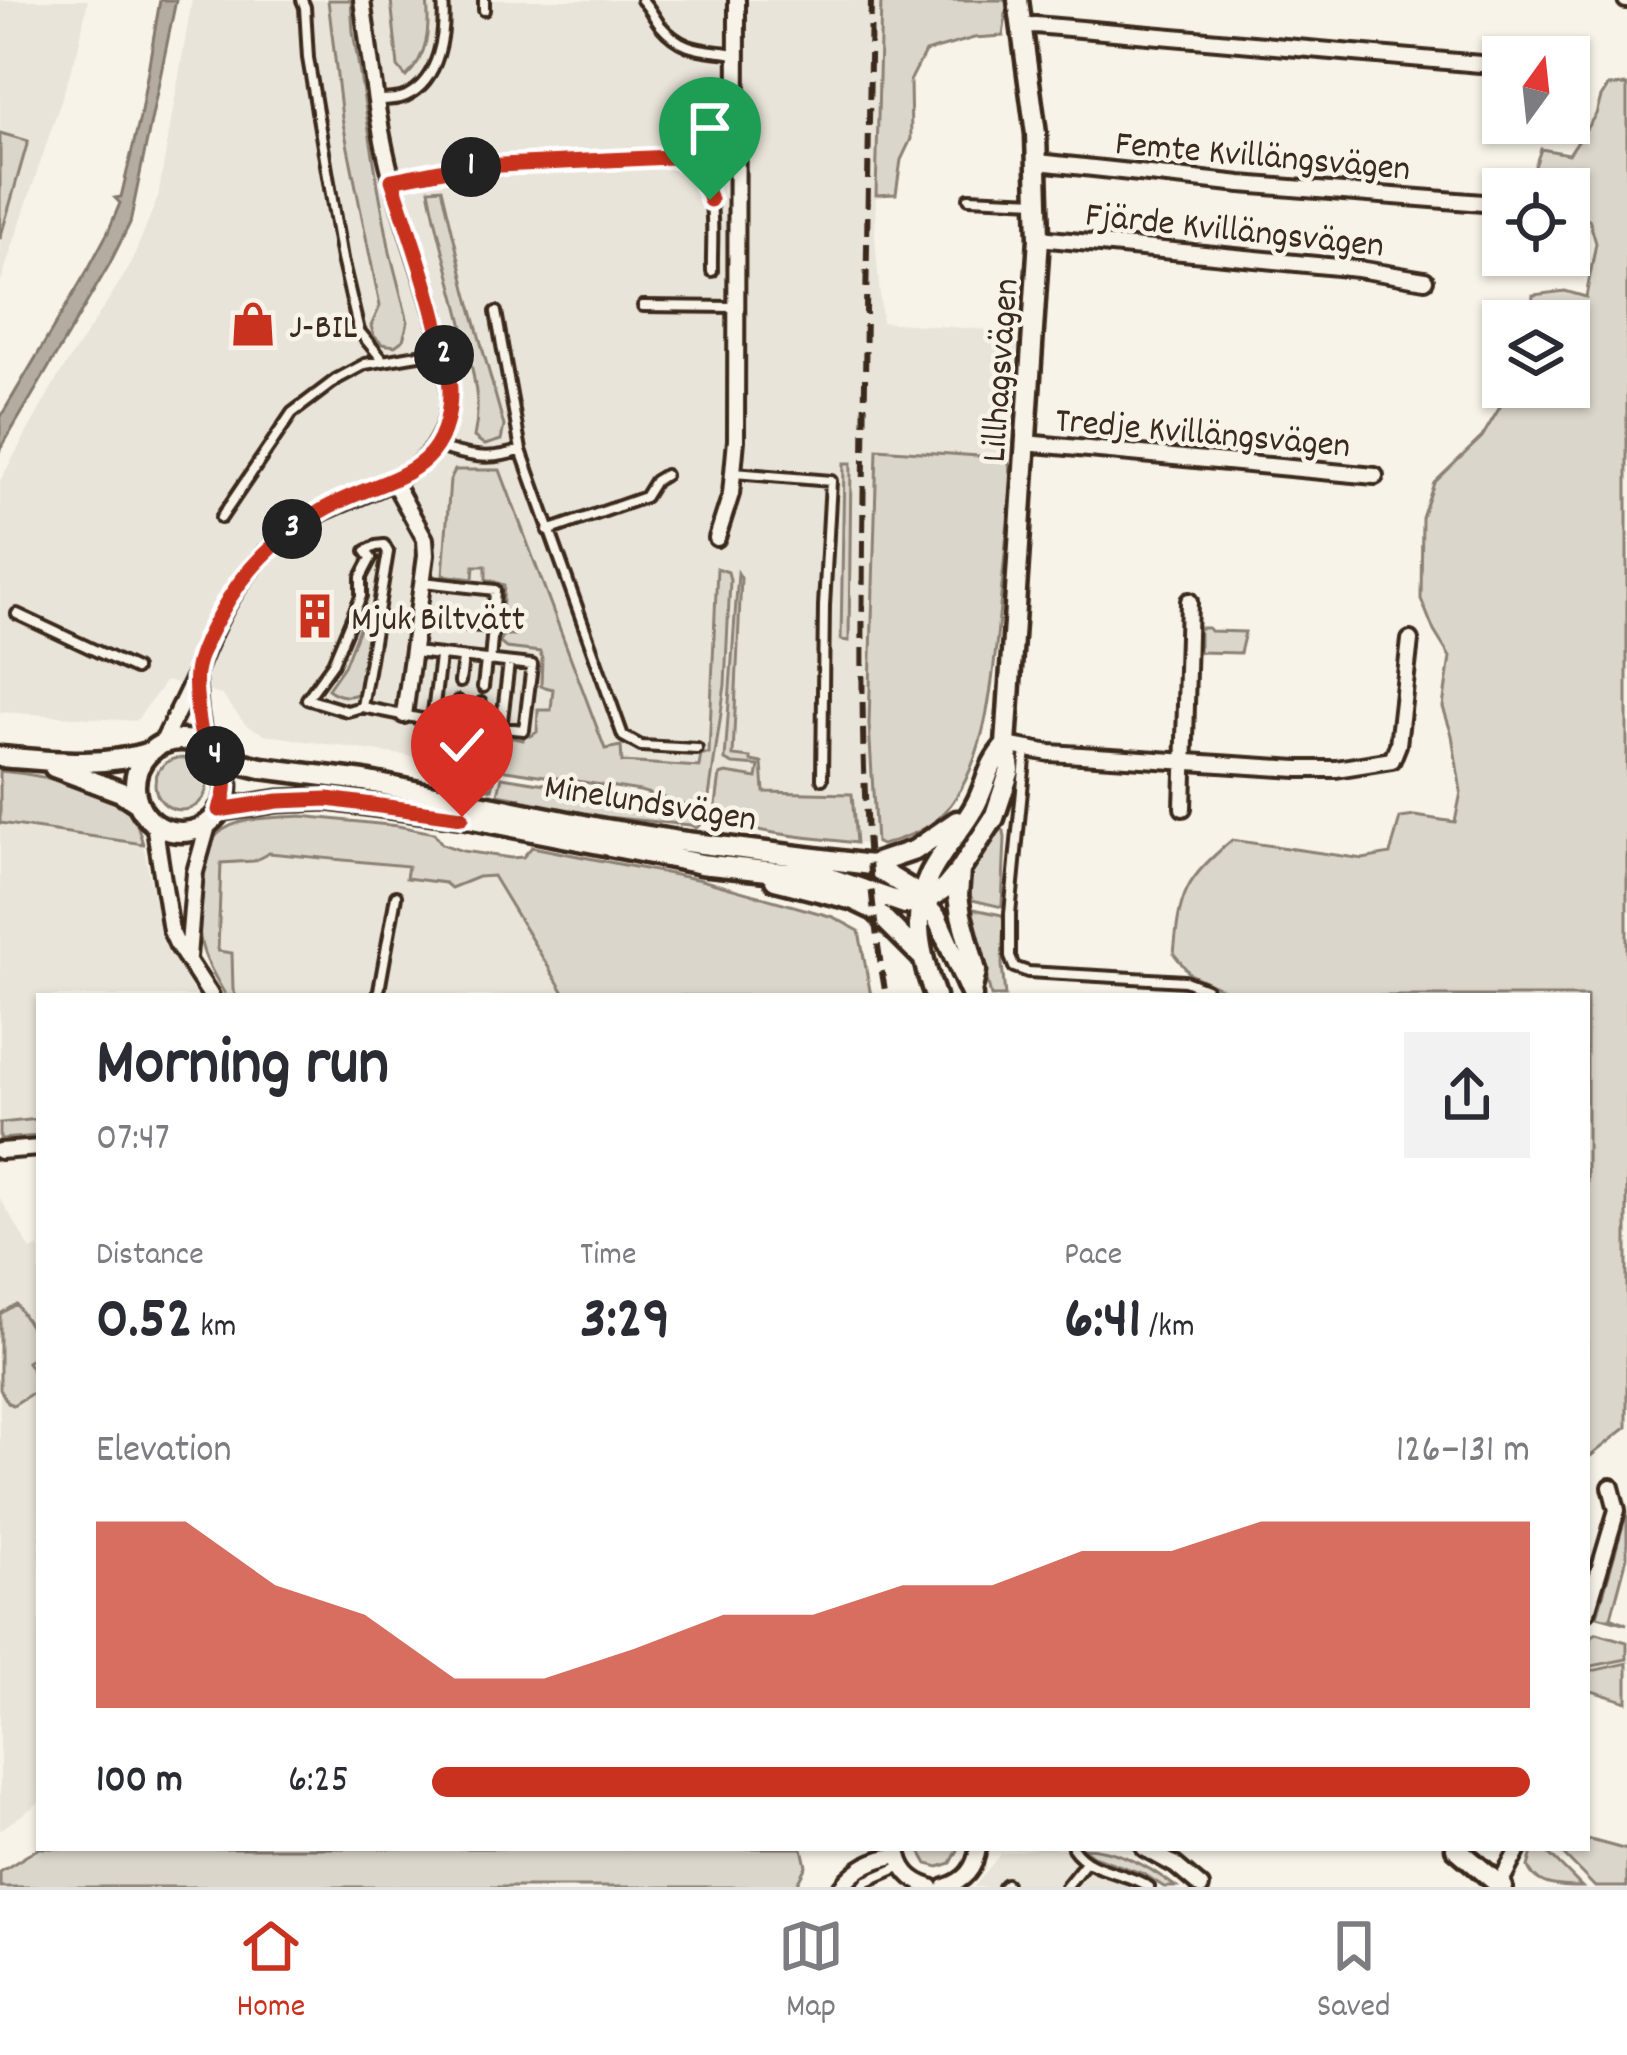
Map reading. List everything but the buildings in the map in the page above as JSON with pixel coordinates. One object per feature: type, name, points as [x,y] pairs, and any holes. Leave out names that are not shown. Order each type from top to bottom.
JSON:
[{"type":"main road","name":"Lillhagsvägen","points":[[922,901],[945,888],[994,818],[1016,747],[1025,443],[1039,238],[1038,162],[1018,0]]},
{"type":"main road","name":"Minelundsvägen","points":[[0,757],[99,763],[184,740],[261,768],[364,781],[623,832],[871,865]]},
{"type":"main road","name":"Lillhagsvägen","points":[[933,993],[920,956],[918,923],[928,876],[976,804],[992,760],[1016,747]]},
{"type":"main road","points":[[139,804],[137,772],[156,748]]},
{"type":"main road","points":[[208,749],[226,779],[225,795],[214,816]]},
{"type":"main road","name":"Minelundsvägen","points":[[33,760],[105,786],[139,804],[154,823],[177,831],[194,830],[214,816],[278,801],[328,799],[462,817],[700,864],[827,892],[875,910]]},
{"type":"main road","name":"Lillhagsvägen","points":[[871,865],[922,847],[976,804]]},
{"type":"main road","points":[[700,864],[798,872],[855,885],[896,903],[922,901]]},
{"type":"main road","points":[[871,865],[898,880],[937,918],[970,993]]},
{"type":"main road","points":[[960,870],[961,915],[976,971],[971,993]]},
{"type":"main road","name":"Lillhagsvägen","points":[[875,910],[920,956]]},
{"type":"main road","points":[[1459,1851],[1500,1886]]},
{"type":"street","points":[[156,748],[222,610],[268,550],[325,508],[393,481],[429,457],[448,410],[450,387],[429,292],[392,180],[362,0]]},
{"type":"street","points":[[717,538],[734,473],[737,0]]},
{"type":"street","points":[[1021,26],[1139,32],[1482,64]]},
{"type":"street","name":"Femte Kvillängsvägen","points":[[1038,162],[1482,203]]},
{"type":"street","name":"Fjärde Kvillängsvägen","points":[[1039,238],[1425,280]]},
{"type":"street","name":"Tredje Kvillängsvägen","points":[[1025,443],[1375,476]]},
{"type":"street","points":[[393,481],[425,539],[426,554],[404,715]]},
{"type":"street","points":[[1183,808],[1189,601]]},
{"type":"street","points":[[1016,747],[1183,763],[1317,769],[1392,760],[1398,745],[1410,640]]},
{"type":"street","points":[[196,672],[208,749]]},
{"type":"street","points":[[188,958],[195,872],[214,816]]},
{"type":"street","points":[[154,823],[171,931],[209,993]]},
{"type":"street","points":[[0,1151],[36,1148]]},
{"type":"street","points":[[1590,1601],[1617,1510],[1611,1487]]},
{"type":"street","points":[[1150,1851],[1175,1864],[1201,1887]]},
{"type":"street","points":[[1500,1886],[1518,1851]]},
{"type":"street","points":[[945,1887],[962,1880],[977,1853]]},
{"type":"street","points":[[842,1887],[856,1870],[877,1858],[900,1856],[917,1885]]},
{"type":"lane","points":[[302,0],[342,259],[358,331],[382,359]]},
{"type":"lane","points":[[377,100],[406,96],[431,71],[443,35],[443,0]]},
{"type":"lane","points":[[642,0],[678,42],[693,49],[736,54]]},
{"type":"lane","points":[[392,180],[460,167],[671,157],[688,161],[700,172],[710,200],[712,271]]},
{"type":"lane","points":[[969,198],[1039,201]]},
{"type":"lane","points":[[643,305],[736,307]]},
{"type":"lane","points":[[496,312],[521,450],[623,736],[641,746],[697,749]]},
{"type":"lane","points":[[221,518],[292,413],[351,371],[382,359],[443,351]]},
{"type":"lane","points":[[436,446],[471,458],[505,457],[521,450]]},
{"type":"lane","points":[[734,473],[831,481],[822,779]]},
{"type":"lane","points":[[548,531],[645,497],[665,476]]},
{"type":"lane","points":[[362,707],[388,552],[384,545],[366,551],[371,558],[361,577],[361,596],[333,663],[307,699],[347,711],[362,707],[432,721],[524,730],[532,665],[414,652]]},
{"type":"lane","points":[[423,582],[495,590],[482,687]]},
{"type":"lane","points":[[361,596],[380,598]]},
{"type":"lane","points":[[16,614],[135,669]]},
{"type":"lane","points":[[418,620],[493,627]]},
{"type":"lane","points":[[432,721],[440,656]]},
{"type":"lane","points":[[460,682],[463,658]]},
{"type":"lane","points":[[501,728],[509,663]]},
{"type":"lane","points":[[455,723],[458,700]]},
{"type":"lane","points":[[478,725],[481,703]]},
{"type":"lane","points":[[1016,747],[1010,914],[1014,967],[1028,972],[1185,981],[1206,989]]},
{"type":"lane","points":[[379,993],[396,896]]},
{"type":"lane","points":[[1076,1851],[1086,1862],[1149,1887]]},
{"type":"lane","points":[[862,1887],[900,1856]]},
{"type":"lane","points":[[1066,1887],[1086,1862]]},
{"type":"shaded area","points":[[0,0],[88,0],[78,49],[0,284]]},
{"type":"shaded area","points":[[160,0],[176,0],[130,223],[0,450],[0,418],[87,271],[120,203],[115,198],[121,197],[140,117]]},
{"type":"shaded area","points":[[192,0],[881,0],[875,235],[882,322],[1018,332],[1008,458],[877,450],[869,724],[876,843],[858,844],[853,795],[656,792],[305,741],[264,734],[246,725],[222,695],[166,681],[136,721],[0,712],[0,481],[55,382],[129,268],[158,197]]},
{"type":"shaded area","points":[[328,0],[351,0],[378,186],[408,322],[403,340],[395,346],[382,344],[371,326],[380,306],[342,118]]},
{"type":"shaded area","points":[[391,0],[427,0],[426,42],[406,77],[398,67]]},
{"type":"shaded area","points":[[881,0],[1008,0],[1003,36],[974,38],[925,52],[910,81],[911,139],[901,160],[896,194],[876,195]]},
{"type":"shaded area","points":[[1627,85],[1627,1427],[1590,1457],[1590,993],[1232,993],[1190,974],[1174,954],[1187,889],[1232,840],[1363,859],[1390,854],[1400,818],[1455,822],[1461,792],[1443,707],[1450,657],[1421,599],[1422,518],[1434,483],[1482,437],[1499,408],[1590,408],[1590,300],[1533,300],[1533,295],[1565,291],[1586,297],[1596,243],[1590,222],[1590,168],[1534,168],[1541,149],[1569,154],[1576,144],[1590,144],[1590,123],[1608,86]]},
{"type":"shaded area","points":[[0,133],[28,141],[0,239]]},
{"type":"shaded area","points":[[442,188],[504,426],[501,440],[485,445],[474,437],[473,375],[429,189]]},
{"type":"shaded area","points":[[877,449],[1008,458],[1012,478],[995,660],[979,746],[956,797],[940,817],[920,831],[882,845],[876,843],[869,724]]},
{"type":"shaded area","points":[[844,463],[851,463],[849,641],[841,640]]},
{"type":"shaded area","points":[[455,470],[500,470],[605,749],[621,746],[622,762],[699,767],[701,754],[709,754],[717,568],[728,572],[725,685],[705,810],[640,791],[423,757],[425,731],[487,735],[492,744],[503,743],[504,736],[523,740],[537,732],[538,710],[551,710],[553,689],[541,686],[540,652],[500,643],[503,635],[514,635],[516,615],[502,613],[504,585],[486,579],[486,566],[474,566],[473,579],[443,575],[450,480]]},
{"type":"shaded area","points":[[738,573],[733,756],[762,763],[764,792],[852,794],[856,843],[759,830],[715,812],[720,775],[757,778],[759,766],[725,760]]},
{"type":"shaded area","points":[[363,618],[371,620],[360,692],[339,695],[328,689],[344,666]]},
{"type":"shaded area","points":[[1199,628],[1245,632],[1240,653],[1199,652]]},
{"type":"shaded area","points":[[181,758],[200,765],[207,784],[200,803],[181,810],[162,803],[155,784],[162,765]]},
{"type":"shaded area","points":[[440,768],[493,776],[492,789],[441,782]]},
{"type":"shaded area","points":[[0,771],[72,784],[110,798],[134,817],[143,844],[0,823]]},
{"type":"shaded area","points":[[502,777],[651,801],[703,823],[696,828],[543,808],[498,794]]},
{"type":"shaded area","points":[[301,816],[398,826],[434,833],[442,844],[463,851],[511,858],[523,857],[532,847],[701,880],[833,917],[859,931],[870,993],[564,993],[493,876],[451,888],[406,878],[408,866],[269,853],[254,861],[221,863],[218,951],[232,953],[234,993],[224,993],[201,941],[201,874],[218,834],[257,819]]},
{"type":"shaded area","points":[[0,823],[143,844],[163,942],[195,993],[36,993],[36,1138],[0,1142]]},
{"type":"shaded area","points":[[999,827],[1005,838],[1002,907],[972,900],[969,890],[975,861]]},
{"type":"shaded area","points":[[269,853],[409,866],[407,878],[451,888],[493,876],[564,993],[234,993],[232,953],[218,952],[221,863],[254,861]]},
{"type":"shaded area","points":[[974,909],[1002,915],[1005,993],[990,993]]},
{"type":"shaded area","points":[[36,1119],[36,1136],[0,1139],[0,1123]]},
{"type":"shaded area","points":[[0,1198],[31,1250],[36,1248],[36,1805],[0,1830]]},
{"type":"shaded area","points":[[16,1304],[36,1335],[36,1357],[27,1362],[36,1376],[36,1391],[13,1405],[0,1389],[0,1314]]},
{"type":"shaded area","points":[[1627,1511],[1627,1557],[1611,1617],[1627,1624],[1597,1616]]},
{"type":"shaded area","points":[[1597,1633],[1627,1642],[1627,1659],[1590,1666],[1592,1636]]},
{"type":"shaded area","points":[[1627,1663],[1627,1702],[1592,1691],[1590,1695],[1590,1671]]},
{"type":"shaded area","points":[[1590,1840],[1627,1850],[1627,1887],[1595,1887],[1560,1851],[1590,1851]]},
{"type":"shaded area","points":[[36,1850],[803,1851],[806,1866],[795,1887],[0,1887],[0,1872]]},
{"type":"shaded area","points":[[920,1851],[957,1851],[951,1863],[927,1864]]},
{"type":"shaded area","points":[[1082,1851],[1155,1887],[974,1887],[1000,1854]]},
{"type":"shaded area","points":[[1086,1851],[1107,1851],[1132,1860],[1176,1887],[1164,1887],[1144,1874]]},
{"type":"shaded area","points":[[1532,1851],[1546,1851],[1582,1887],[1550,1884],[1537,1879],[1528,1867]]},
{"type":"railway","points":[[871,0],[863,712],[871,883],[886,993]]},
{"type":"place","name":"J-BIL","points":[[253,324]]},
{"type":"place","name":"Mjuk Biltvätt","points":[[315,616]]},
{"type":"route","points":[[462,817],[328,799],[219,810],[226,779],[221,764],[206,747],[199,712],[196,672],[222,610],[248,573],[289,532],[325,508],[415,468],[429,457],[443,429],[450,387],[443,351],[392,180],[460,167],[671,157],[688,161],[700,172],[710,200]]}]
